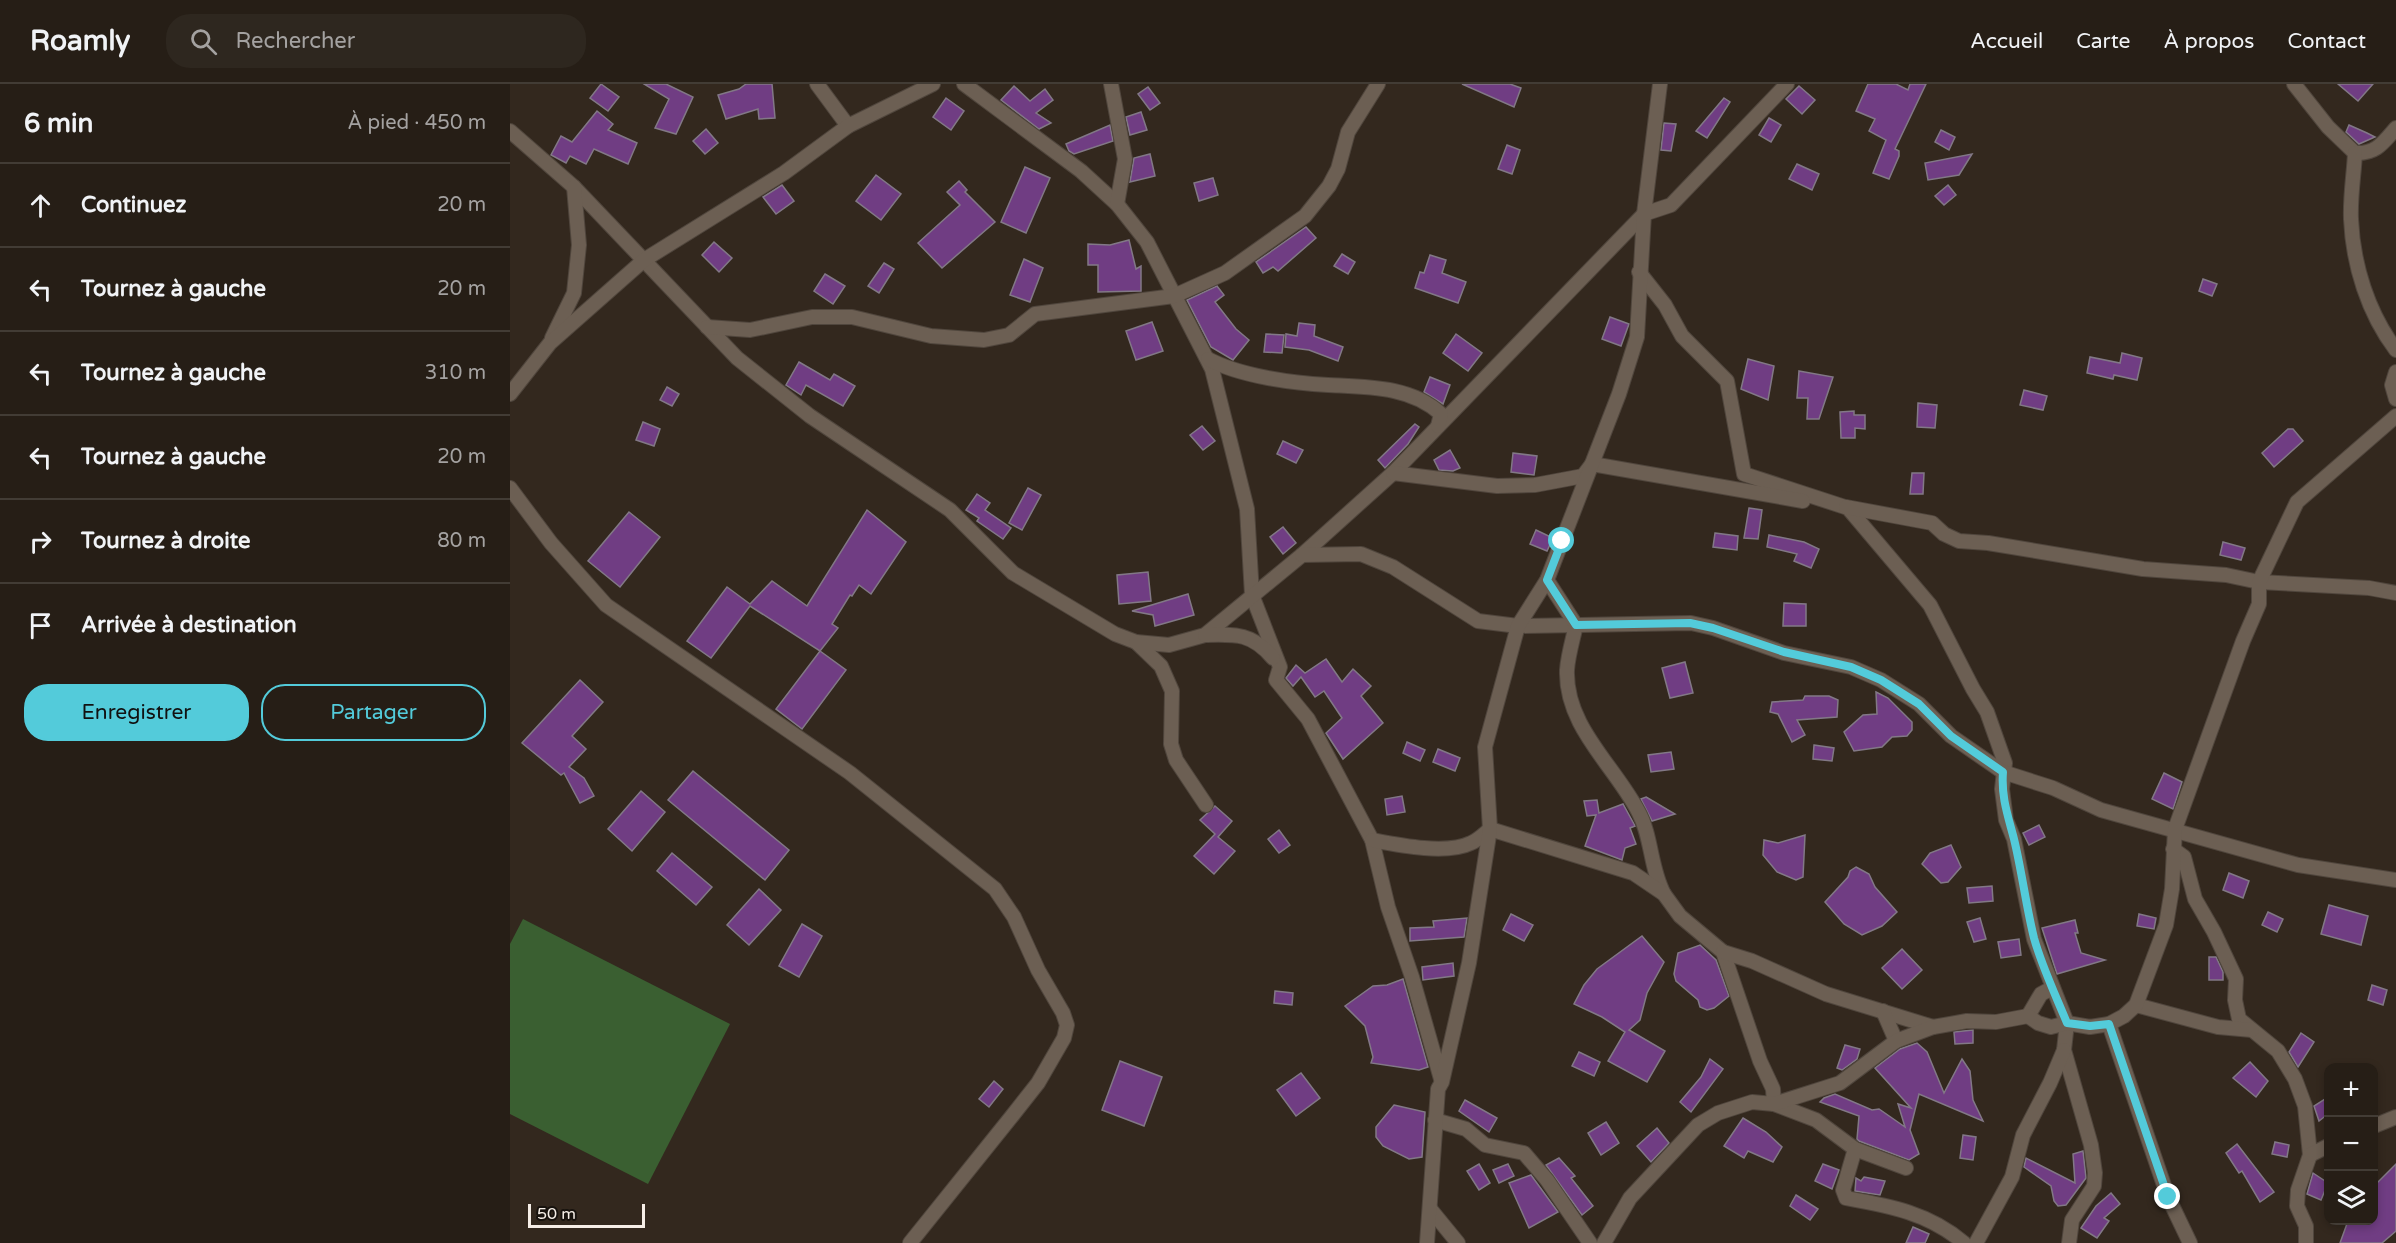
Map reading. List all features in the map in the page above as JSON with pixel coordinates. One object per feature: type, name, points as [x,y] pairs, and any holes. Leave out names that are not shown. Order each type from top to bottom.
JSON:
[{"type":"street","points":[[817,84],[848,126]]},
{"type":"street","points":[[510,394],[550,343],[644,260],[784,173],[848,126],[933,84]]},
{"type":"street","points":[[964,84],[1081,171],[1117,204],[1147,242],[1208,359],[1247,509],[1252,595],[1280,667],[1276,680],[1308,719],[1372,840],[1388,907],[1412,977],[1442,1082]]},
{"type":"street","points":[[1111,84],[1125,159],[1117,204]]},
{"type":"street","points":[[707,327],[750,330],[813,316],[852,317],[931,336],[984,340],[1009,335],[1035,314],[1174,296],[1225,273],[1305,216],[1329,186],[1338,169],[1348,132],[1378,84]]},
{"type":"street","points":[[1427,1243],[1438,1089],[1442,1082],[1468,963],[1490,829],[1485,747],[1518,626],[1547,580],[1637,338],[1644,214],[1660,84]]},
{"type":"street","points":[[1205,635],[1302,555],[1393,473],[1644,214],[1671,204],[1787,84]]},
{"type":"street","points":[[2294,84],[2328,127],[2355,153],[2369,154],[2379,148],[2396,128]]},
{"type":"street","points":[[510,131],[574,187],[737,358],[810,416],[950,510],[1013,573],[1115,634],[1136,642],[1169,645],[1205,635],[1247,637],[1262,644],[1280,667]]},
{"type":"street","points":[[2355,153],[2351,219],[2361,280],[2375,318],[2396,350]]},
{"type":"street","points":[[550,343],[574,293],[579,244],[574,187]]},
{"type":"street","points":[[1639,272],[1665,305],[1682,336],[1727,381],[1744,474],[1848,508],[1930,605],[1967,680],[1987,712],[2002,747],[2005,763],[2002,789],[2006,820],[2014,839],[2034,939],[2067,1023],[2064,1050],[2023,1135],[2012,1177],[1976,1243]]},
{"type":"street","points":[[1208,359],[1229,370],[1326,385],[1362,385],[1401,392],[1430,403],[1441,414],[1438,426]]},
{"type":"street","points":[[2396,372],[2392,385],[2396,399]]},
{"type":"street","points":[[1774,1104],[1840,1083],[1896,1041],[1933,1027],[1967,1022],[1996,1022],[2028,1016],[2038,1023],[2051,1027],[2067,1023],[2090,1026],[2109,1024],[2124,1016],[2136,1005],[2166,925],[2172,889],[2175,829],[2243,641],[2259,604],[2259,582],[2297,502],[2396,416]]},
{"type":"street","points":[[1393,473],[1497,486],[1535,485],[1582,476],[1592,464]]},
{"type":"street","points":[[1592,464],[1932,523],[1944,534],[1959,541],[1998,544],[2142,569],[2226,575],[2259,582],[2369,588],[2396,593]]},
{"type":"street","points":[[510,488],[551,543],[606,605],[850,773],[995,889],[1014,917],[1038,970],[1063,1013],[1067,1025],[1064,1038],[1038,1083],[910,1243]]},
{"type":"street","points":[[1302,555],[1361,554],[1393,567],[1478,621],[1518,626],[1690,623],[1713,628],[1784,652],[1851,667],[1881,680],[1919,704],[1951,736],[2003,772],[2053,788],[2101,810],[2298,865],[2396,880]]},
{"type":"street","points":[[1547,580],[1576,625],[1567,670],[1570,693],[1579,720],[1595,750],[1639,812],[1664,894],[1680,916],[1723,952],[1752,961],[1826,994],[1933,1027]]},
{"type":"street","points":[[1136,642],[1161,666],[1172,691],[1171,744],[1176,760],[1206,805]]},
{"type":"street","points":[[1490,829],[1633,873],[1664,894]]},
{"type":"street","points":[[1372,840],[1413,848],[1447,847],[1470,844],[1490,829]]},
{"type":"street","points":[[2174,849],[2184,857],[2195,899],[2214,932],[2236,979],[2235,1000],[2239,1019],[2278,1051],[2295,1079],[2305,1106],[2310,1155],[2298,1190],[2297,1206],[2306,1226],[2306,1243]]},
{"type":"street","points":[[1723,952],[1760,1061],[1773,1089],[1774,1104]]},
{"type":"street","points":[[2028,1016],[2041,994],[2052,988]]},
{"type":"street","points":[[2136,1005],[2218,1027],[2252,1030]]},
{"type":"street","points":[[1883,1011],[1896,1041]]},
{"type":"street","points":[[2109,1024],[2168,1197],[2190,1243]]},
{"type":"street","points":[[2064,1050],[2091,1145],[2095,1173],[2094,1186],[2072,1220],[2069,1243]]},
{"type":"street","points":[[1604,1243],[1630,1198],[1698,1125],[1718,1113],[1752,1102],[1774,1104],[1816,1120],[1855,1149],[1906,1168]]},
{"type":"street","points":[[2378,1124],[2396,1117]]},
{"type":"street","points":[[1435,1120],[1466,1129],[1485,1145],[1524,1153],[1547,1180],[1590,1243]]},
{"type":"street","points":[[2310,1155],[2324,1148]]},
{"type":"street","points":[[1855,1149],[1844,1190],[1846,1198],[1898,1209],[1938,1223],[1964,1243]]},
{"type":"street","points":[[1431,1210],[1458,1243]]},
{"type":"green space","points":[[523,919],[730,1024],[648,1184],[510,1114],[510,944]]},
{"type":"building","points":[[601,84],[619,97],[608,111],[590,98]]},
{"type":"building","points":[[644,84],[666,84],[693,97],[676,134],[655,128],[669,99]]},
{"type":"building","points":[[746,84],[772,84],[775,118],[759,119],[758,109],[726,119],[718,95],[739,89]]},
{"type":"building","points":[[1462,84],[1510,84],[1521,88],[1514,107]]},
{"type":"building","points":[[1868,84],[1896,84],[1908,90],[1910,84],[1926,84],[1895,149],[1899,151],[1899,156],[1889,179],[1873,173],[1886,140],[1869,131],[1875,119],[1856,111]]},
{"type":"building","points":[[2338,84],[2373,84],[2358,101]]},
{"type":"building","points":[[1014,86],[1030,101],[1045,89],[1053,100],[1036,113],[1051,123],[1039,129],[1001,100]]},
{"type":"building","points":[[1799,86],[1815,100],[1802,114],[1786,99]]},
{"type":"building","points":[[1148,87],[1160,103],[1150,110],[1138,94]]},
{"type":"building","points":[[946,98],[964,111],[951,130],[933,117]]},
{"type":"building","points":[[1724,98],[1730,102],[1707,138],[1696,131]]},
{"type":"building","points":[[597,111],[613,124],[608,130],[637,143],[628,164],[594,149],[586,164],[570,156],[566,163],[551,155],[561,136],[572,142]]},
{"type":"building","points":[[1141,112],[1147,130],[1130,135],[1126,117]]},
{"type":"building","points":[[1769,118],[1781,125],[1771,142],[1759,135]]},
{"type":"building","points":[[1664,123],[1676,124],[1671,151],[1661,150]]},
{"type":"building","points":[[1110,125],[1113,141],[1074,154],[1069,151],[1066,144]]},
{"type":"building","points":[[2349,125],[2375,137],[2359,144],[2346,132]]},
{"type":"building","points":[[706,129],[718,143],[705,154],[693,141]]},
{"type":"building","points":[[1941,130],[1955,137],[1949,150],[1935,142]]},
{"type":"building","points":[[1507,145],[1520,150],[1512,174],[1498,169]]},
{"type":"building","points":[[1150,154],[1155,176],[1130,182],[1134,158]]},
{"type":"building","points":[[1972,154],[1959,175],[1928,180],[1925,163]]},
{"type":"building","points":[[1797,164],[1819,174],[1812,190],[1789,179]]},
{"type":"building","points":[[1025,167],[1050,178],[1026,233],[1001,222]]},
{"type":"building","points":[[876,175],[901,194],[881,220],[856,201]]},
{"type":"building","points":[[1213,178],[1218,195],[1199,201],[1194,183]]},
{"type":"building","points":[[959,181],[967,190],[965,192],[995,222],[942,268],[918,243],[960,205],[947,192]]},
{"type":"building","points":[[782,185],[794,201],[776,214],[763,197]]},
{"type":"building","points":[[1948,185],[1956,195],[1944,205],[1935,196]]},
{"type":"building","points":[[1306,227],[1316,238],[1278,271],[1273,267],[1263,273],[1256,262]]},
{"type":"building","points":[[1129,240],[1136,269],[1141,266],[1141,291],[1098,292],[1098,265],[1088,265],[1088,244],[1110,245]]},
{"type":"building","points":[[714,242],[732,258],[719,272],[702,255]]},
{"type":"building","points":[[1342,254],[1355,262],[1348,274],[1334,266]]},
{"type":"building","points":[[1430,255],[1446,260],[1442,273],[1466,282],[1458,303],[1415,288],[1420,272],[1424,273]]},
{"type":"building","points":[[1024,259],[1043,268],[1030,302],[1010,295]]},
{"type":"building","points":[[884,263],[894,269],[879,293],[868,286]]},
{"type":"building","points":[[825,274],[845,286],[833,304],[814,291]]},
{"type":"building","points":[[2203,279],[2217,284],[2212,296],[2199,291]]},
{"type":"building","points":[[1217,286],[1224,295],[1215,302],[1236,329],[1249,340],[1233,360],[1211,347],[1187,300]]},
{"type":"building","points":[[1610,317],[1629,324],[1621,346],[1602,339]]},
{"type":"building","points":[[1152,322],[1163,351],[1136,360],[1126,331]]},
{"type":"building","points":[[1299,323],[1315,325],[1314,336],[1343,347],[1338,361],[1309,350],[1285,347],[1286,334],[1297,336]]},
{"type":"building","points":[[1266,334],[1284,335],[1282,353],[1264,352]]},
{"type":"building","points":[[1456,334],[1482,353],[1468,371],[1443,353]]},
{"type":"building","points":[[2122,353],[2142,358],[2137,380],[2114,375],[2113,379],[2087,373],[2090,357],[2120,363]]},
{"type":"building","points":[[1748,359],[1774,366],[1768,400],[1741,389]]},
{"type":"building","points":[[799,362],[830,380],[834,374],[855,386],[843,406],[806,385],[801,395],[786,385]]},
{"type":"building","points":[[1799,371],[1833,377],[1819,419],[1807,419],[1808,398],[1797,398]]},
{"type":"building","points":[[1430,377],[1450,385],[1443,404],[1424,392]]},
{"type":"building","points":[[667,387],[679,394],[672,406],[660,400]]},
{"type":"building","points":[[2024,390],[2047,396],[2043,410],[2020,405]]},
{"type":"building","points":[[1918,403],[1937,405],[1935,428],[1917,427]]},
{"type":"building","points":[[1854,411],[1854,415],[1865,415],[1865,429],[1855,428],[1855,438],[1841,438],[1840,412]]},
{"type":"building","points":[[643,422],[660,429],[654,446],[636,440]]},
{"type":"building","points":[[1415,424],[1419,427],[1408,444],[1385,468],[1378,460]]},
{"type":"building","points":[[1202,426],[1215,441],[1203,450],[1190,435]]},
{"type":"building","points":[[2288,429],[2293,429],[2303,441],[2274,467],[2262,453]]},
{"type":"building","points":[[1283,441],[1303,450],[1296,463],[1277,454]]},
{"type":"building","points":[[1450,450],[1460,468],[1453,471],[1439,470],[1434,460]]},
{"type":"building","points":[[1513,453],[1537,456],[1534,475],[1511,472]]},
{"type":"building","points":[[1912,473],[1924,473],[1923,494],[1910,494]]},
{"type":"building","points":[[1028,488],[1041,495],[1022,530],[1009,523]]},
{"type":"building","points":[[977,494],[990,503],[985,510],[1011,528],[1003,539],[977,521],[979,518],[966,510]]},
{"type":"building","points":[[1749,508],[1762,510],[1758,539],[1744,538]]},
{"type":"building","points":[[867,510],[906,542],[871,594],[859,585],[852,596],[850,595],[832,624],[838,628],[820,651],[750,606],[711,658],[687,641],[727,587],[750,604],[772,581],[807,606]]},
{"type":"building","points":[[629,512],[660,537],[620,587],[588,561]]},
{"type":"building","points":[[1283,527],[1296,543],[1283,554],[1270,537]]},
{"type":"building","points":[[1536,530],[1553,538],[1547,551],[1530,544]]},
{"type":"building","points":[[1715,533],[1738,536],[1737,550],[1713,547]]},
{"type":"building","points":[[1769,535],[1804,542],[1819,549],[1811,568],[1794,561],[1797,554],[1767,547]]},
{"type":"building","points":[[2223,542],[2245,548],[2241,560],[2220,555]]},
{"type":"building","points":[[1148,572],[1151,601],[1119,604],[1117,575]]},
{"type":"building","points":[[1188,594],[1194,615],[1155,626],[1153,615],[1132,611]]},
{"type":"building","points":[[1784,603],[1806,604],[1806,626],[1783,626]]},
{"type":"building","points":[[820,651],[846,670],[802,729],[776,709]]},
{"type":"building","points":[[1326,659],[1342,682],[1353,669],[1371,686],[1361,696],[1383,723],[1343,759],[1326,733],[1342,718],[1324,691],[1315,697],[1301,677],[1293,686],[1286,678],[1296,665],[1305,673]]},
{"type":"building","points":[[1685,662],[1693,693],[1670,698],[1662,668]]},
{"type":"building","points":[[580,680],[603,702],[572,736],[586,749],[569,767],[584,778],[594,796],[580,803],[564,773],[561,775],[522,743]]},
{"type":"building","points":[[1876,692],[1888,698],[1912,722],[1912,730],[1907,736],[1892,737],[1882,747],[1854,751],[1844,732],[1863,715],[1877,714]]},
{"type":"building","points":[[1805,696],[1829,696],[1838,700],[1837,717],[1797,720],[1805,735],[1792,742],[1778,714],[1770,712],[1772,702],[1803,700]]},
{"type":"building","points":[[1407,742],[1425,750],[1420,761],[1403,753]]},
{"type":"building","points":[[1814,745],[1834,748],[1832,761],[1813,759]]},
{"type":"building","points":[[1438,749],[1460,758],[1455,771],[1433,762]]},
{"type":"building","points":[[1671,752],[1674,769],[1651,772],[1648,755]]},
{"type":"building","points":[[693,771],[789,850],[765,880],[668,800]]},
{"type":"building","points":[[2164,773],[2182,782],[2173,809],[2152,799]]},
{"type":"building","points":[[641,791],[665,812],[632,851],[608,829]]},
{"type":"building","points":[[1402,796],[1405,812],[1387,815],[1385,799]]},
{"type":"building","points":[[1646,797],[1675,814],[1652,821],[1641,799]]},
{"type":"building","points":[[1597,800],[1599,813],[1623,804],[1635,826],[1630,828],[1636,844],[1625,848],[1622,860],[1585,846],[1596,815],[1587,816],[1584,801]]},
{"type":"building","points":[[1215,806],[1232,821],[1218,837],[1235,851],[1214,874],[1194,856],[1215,834],[1200,820]]},
{"type":"building","points":[[2039,825],[2045,837],[2029,845],[2023,833]]},
{"type":"building","points":[[1279,830],[1290,845],[1279,853],[1268,839]]},
{"type":"building","points":[[1805,835],[1803,877],[1796,880],[1777,872],[1763,855],[1764,840],[1778,843]]},
{"type":"building","points":[[1951,845],[1961,867],[1948,882],[1941,883],[1922,864],[1930,853]]},
{"type":"building","points":[[672,853],[712,887],[696,905],[657,871]]},
{"type":"building","points":[[1856,867],[1869,874],[1875,887],[1897,912],[1882,926],[1862,935],[1844,924],[1825,902],[1848,877],[1850,871]]},
{"type":"building","points":[[2229,873],[2249,881],[2243,898],[2223,890]]},
{"type":"building","points":[[1992,886],[1993,901],[1969,903],[1967,888]]},
{"type":"building","points":[[759,889],[781,910],[749,945],[727,925]]},
{"type":"building","points":[[2329,905],[2368,916],[2361,945],[2321,934]]},
{"type":"building","points":[[2268,912],[2283,919],[2277,932],[2262,925]]},
{"type":"building","points":[[1511,914],[1533,925],[1524,941],[1503,930]]},
{"type":"building","points":[[2139,914],[2156,918],[2154,929],[2137,926]]},
{"type":"building","points":[[1467,918],[1464,937],[1410,941],[1410,928],[1434,927],[1433,921]]},
{"type":"building","points":[[1980,918],[1986,939],[1974,942],[1967,922]]},
{"type":"building","points":[[2075,920],[2078,933],[2075,933],[2081,953],[2105,960],[2057,974],[2042,928]]},
{"type":"building","points":[[802,924],[822,936],[799,977],[779,966]]},
{"type":"building","points":[[1642,936],[1664,962],[1647,993],[1640,1020],[1629,1030],[1665,1051],[1647,1082],[1608,1061],[1625,1032],[1602,1017],[1574,1004],[1584,985],[1597,969]]},
{"type":"building","points":[[2019,939],[2021,955],[2001,958],[1998,942]]},
{"type":"building","points":[[1700,945],[1716,960],[1729,996],[1714,1008],[1707,1010],[1700,1007],[1698,1000],[1676,981],[1674,974],[1678,953]]},
{"type":"building","points":[[1902,949],[1922,970],[1902,989],[1882,968]]},
{"type":"building","points":[[2209,957],[2216,957],[2223,972],[2223,980],[2209,980]]},
{"type":"building","points":[[1453,963],[1454,976],[1423,980],[1422,967]]},
{"type":"building","points":[[1403,979],[1428,1067],[1419,1070],[1371,1063],[1373,1057],[1365,1026],[1345,1006],[1373,986],[1387,985]]},
{"type":"building","points":[[2372,985],[2387,990],[2383,1005],[2368,1000]]},
{"type":"building","points":[[1275,991],[1293,993],[1292,1005],[1274,1003]]},
{"type":"building","points":[[1973,1030],[1973,1043],[1955,1044],[1954,1032]]},
{"type":"building","points":[[2301,1033],[2314,1042],[2298,1067],[2289,1052]]},
{"type":"building","points":[[1917,1043],[1927,1052],[1944,1093],[1962,1059],[1970,1071],[1973,1100],[1983,1121],[1919,1094],[1910,1130],[1919,1154],[1909,1160],[1859,1141],[1857,1139],[1859,1116],[1820,1102],[1835,1094],[1872,1110],[1879,1109],[1905,1127],[1898,1104],[1911,1108],[1875,1068],[1900,1049]]},
{"type":"building","points":[[1845,1045],[1860,1049],[1857,1059],[1842,1070],[1837,1068]]},
{"type":"building","points":[[1579,1052],[1600,1062],[1594,1076],[1572,1066]]},
{"type":"building","points":[[1710,1059],[1723,1069],[1691,1112],[1680,1102],[1701,1077]]},
{"type":"building","points":[[1120,1061],[1162,1077],[1144,1126],[1102,1110]]},
{"type":"building","points":[[2250,1062],[2268,1081],[2256,1097],[2233,1078]]},
{"type":"building","points":[[1301,1073],[1320,1098],[1296,1116],[1277,1090]]},
{"type":"building","points":[[994,1081],[1003,1089],[989,1107],[979,1099]]},
{"type":"building","points":[[1465,1100],[1497,1118],[1489,1132],[1459,1111]]},
{"type":"building","points":[[2324,1100],[2324,1117],[2319,1121],[2314,1106]]},
{"type":"building","points":[[1394,1105],[1425,1112],[1422,1157],[1409,1159],[1383,1146],[1376,1137],[1376,1127]]},
{"type":"building","points":[[1743,1118],[1766,1132],[1782,1147],[1773,1162],[1748,1151],[1744,1158],[1724,1146]]},
{"type":"building","points":[[1606,1122],[1619,1143],[1601,1155],[1588,1133]]},
{"type":"building","points":[[1657,1128],[1669,1143],[1651,1162],[1637,1146]]},
{"type":"building","points":[[1963,1135],[1976,1137],[1973,1160],[1960,1158]]},
{"type":"building","points":[[2275,1142],[2289,1145],[2287,1157],[2272,1154]]},
{"type":"building","points":[[2237,1144],[2274,1192],[2260,1202],[2242,1171],[2239,1173],[2226,1153]]},
{"type":"building","points":[[2083,1151],[2086,1178],[2066,1205],[2058,1206],[2054,1201],[2051,1186],[2024,1167],[2026,1158],[2075,1183],[2073,1154]]},
{"type":"building","points":[[1559,1158],[1575,1176],[1571,1178],[1593,1206],[1582,1215],[1546,1165]]},
{"type":"building","points":[[1479,1164],[1490,1183],[1479,1190],[1467,1171]]},
{"type":"building","points":[[1508,1164],[1514,1176],[1499,1183],[1493,1170]]},
{"type":"building","points":[[1823,1164],[1839,1170],[1832,1189],[1815,1181]]},
{"type":"building","points":[[2396,1164],[2396,1231],[2382,1243],[2340,1243],[2347,1225],[2378,1225],[2378,1182]]},
{"type":"building","points":[[2313,1173],[2324,1180],[2324,1193],[2321,1200],[2307,1194]]},
{"type":"building","points":[[1531,1175],[1558,1212],[1529,1228],[1509,1183]]},
{"type":"building","points":[[1864,1177],[1885,1181],[1880,1195],[1855,1191],[1856,1178],[1861,1181]]},
{"type":"building","points":[[2111,1193],[2120,1204],[2104,1218],[2109,1221],[2097,1238],[2081,1228],[2096,1206]]},
{"type":"building","points":[[1796,1195],[1818,1209],[1810,1220],[1790,1206]]},
{"type":"building","points":[[1913,1227],[1929,1234],[1925,1243],[1906,1243]]},
{"type":"route","points":[[1562,541],[1547,580],[1576,625],[1585,623],[1626,626],[1690,623],[1713,628],[1784,652],[1851,667],[1881,680],[1919,704],[1951,736],[2003,772],[2002,789],[2006,820],[2014,839],[2034,939],[2052,988],[2067,1023],[2090,1026],[2109,1024],[2168,1197]]}]
